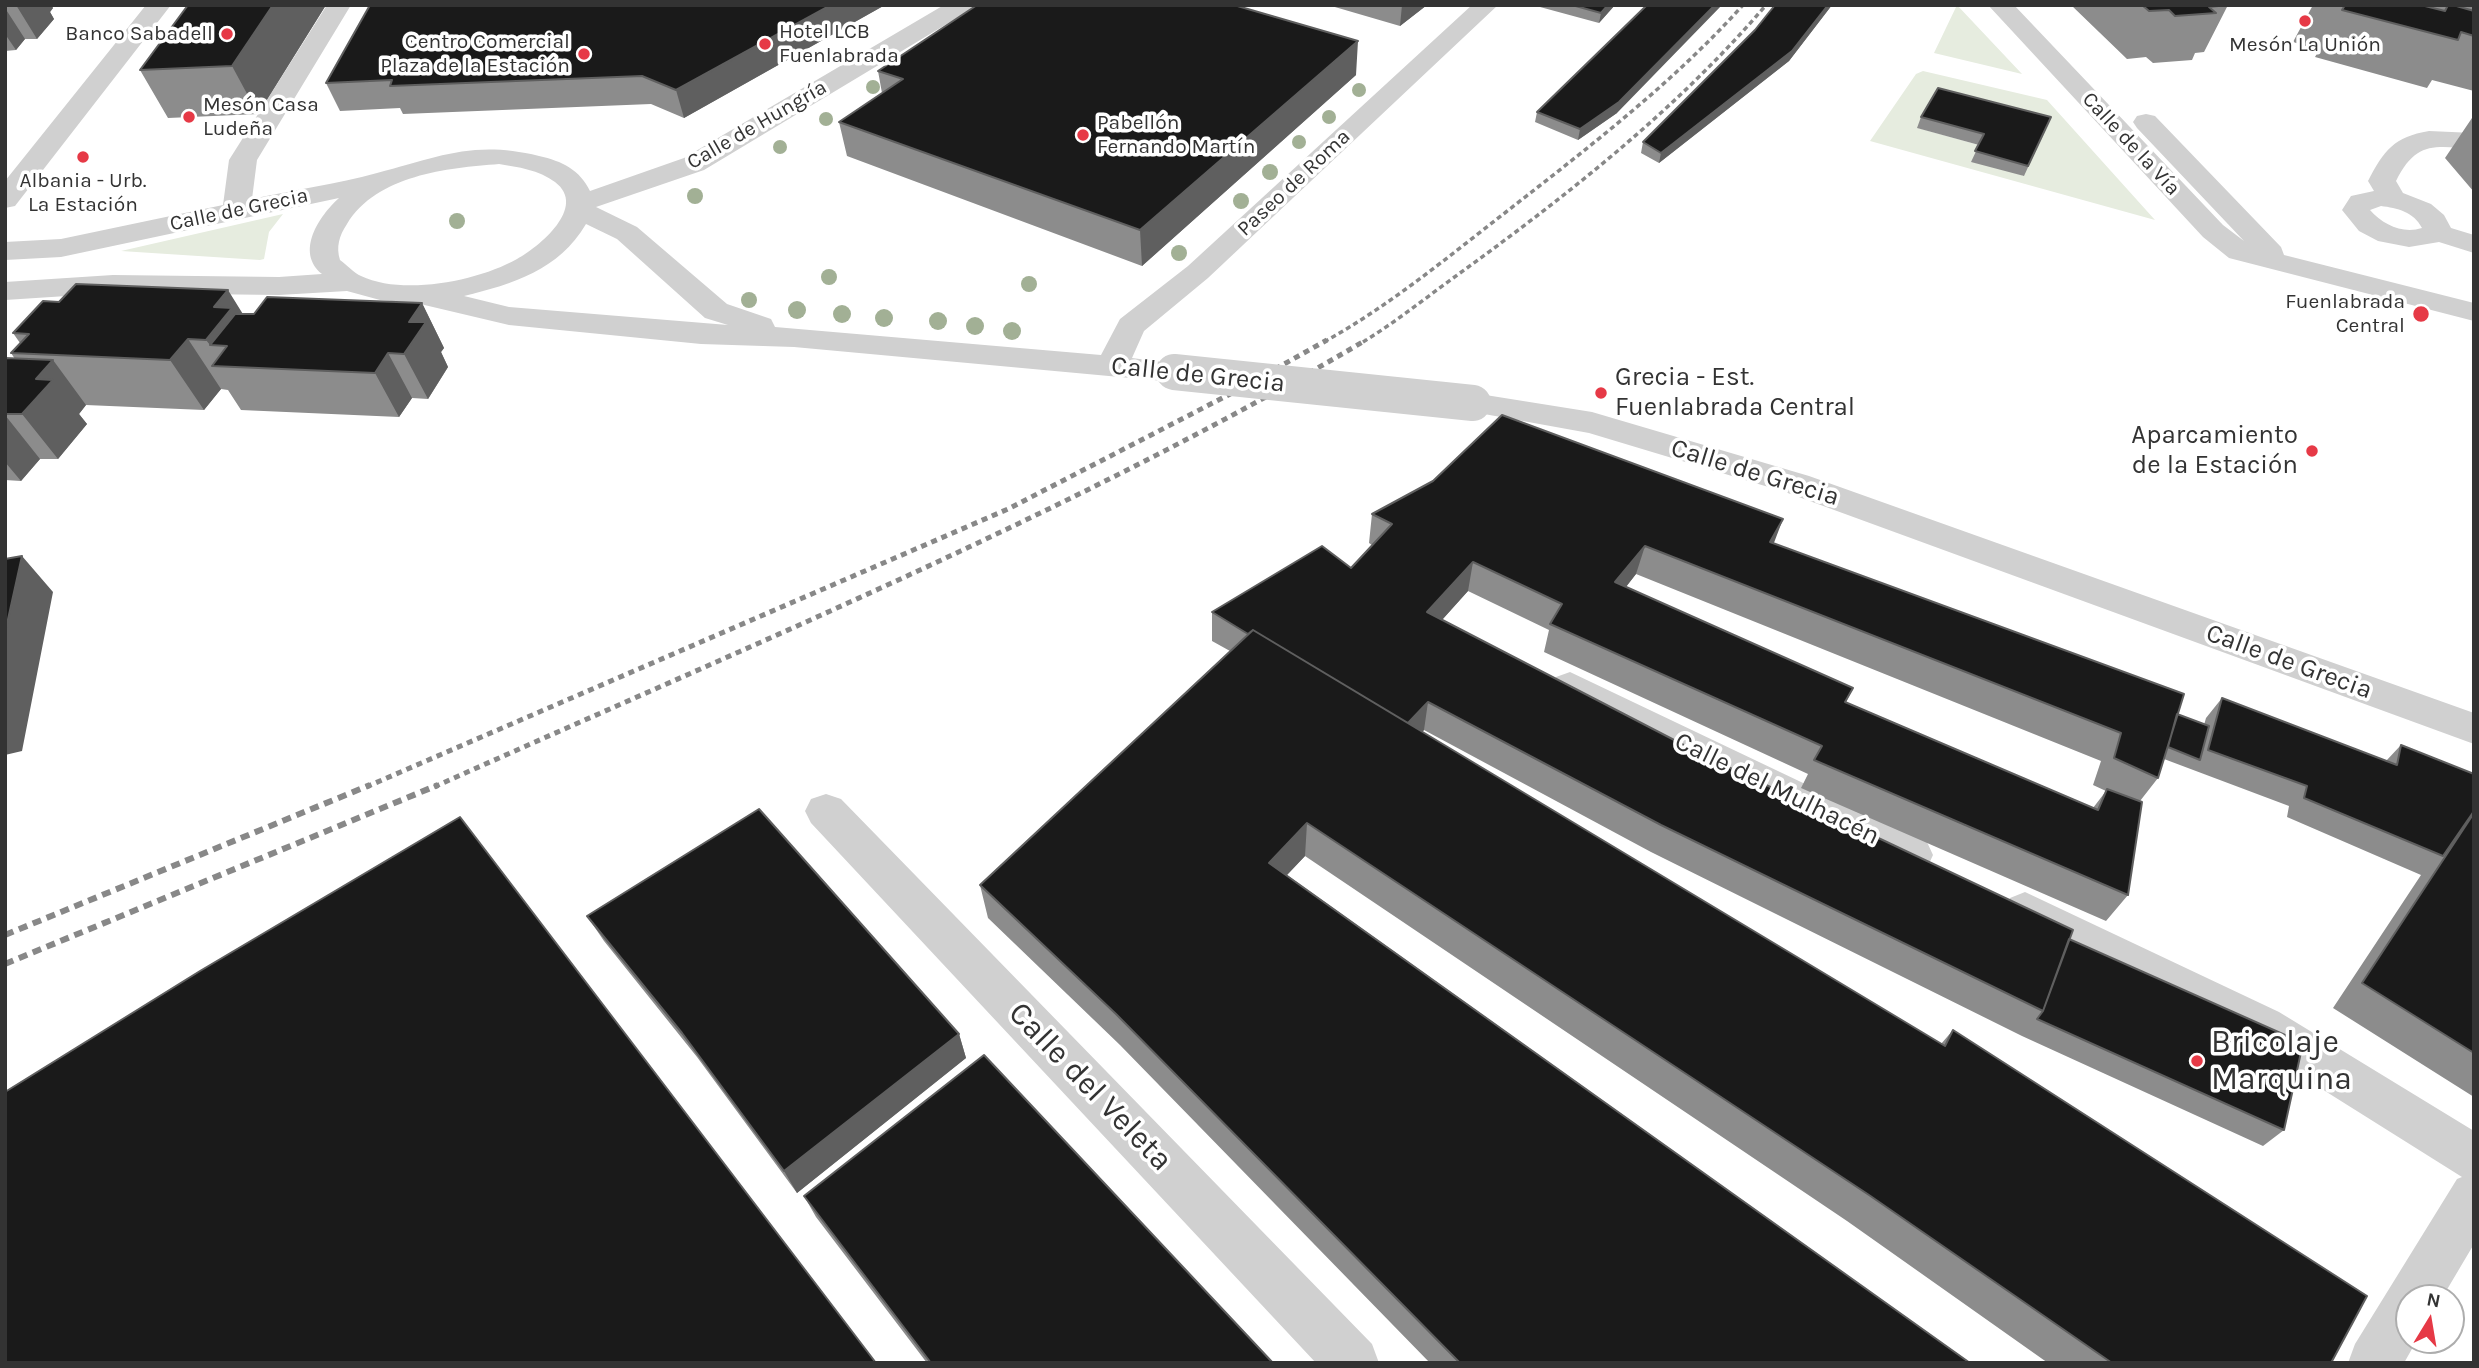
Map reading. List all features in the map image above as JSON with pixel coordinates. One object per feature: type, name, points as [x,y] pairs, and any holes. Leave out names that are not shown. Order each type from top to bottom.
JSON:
[{"type":"street","points":[[5,200],[159,5]]},
{"type":"street","points":[[236,211],[243,160],[340,5]]},
{"type":"street","name":"Calle de Hungría","points":[[579,207],[694,164],[962,5]]},
{"type":"street","name":"Paseo de Roma","points":[[1112,366],[1131,326],[1198,272],[1486,5]]},
{"type":"street","name":"Calle de la Vía","points":[[2000,5],[2213,231],[2239,252],[2474,312]]},
{"type":"street","name":"Calle de la Vía","points":[[2033,5],[2098,73]]},
{"type":"street","name":"Calle de la Vía","points":[[2126,102],[2259,239],[2276,260]]},
{"type":"street","points":[[2392,199],[2382,181],[2392,159],[2406,144],[2424,140],[2474,141]]},
{"type":"street","points":[[499,156],[532,161],[557,170],[573,185],[579,207],[568,233],[544,255],[509,274],[477,285],[422,295],[367,290],[346,282],[327,264],[322,243],[333,220],[348,205],[389,178],[425,165],[450,160],[499,156]]},
{"type":"street","name":"Calle de Grecia","points":[[5,251],[61,247],[389,178]]},
{"type":"street","points":[[2435,232],[2435,222],[2429,215],[2406,202],[2369,199],[2361,202],[2356,210],[2360,219],[2369,226],[2395,236],[2420,239],[2435,232],[2474,244]]},
{"type":"street","name":"Calle de Grecia","points":[[579,207],[627,233],[716,311],[794,337]]},
{"type":"street","points":[[5,291],[113,284],[279,286],[346,282]]},
{"type":"street","name":"Calle de Grecia","points":[[422,295],[509,316],[701,334],[794,337],[1174,372],[1473,403],[1592,423],[1797,484],[2474,729]]},
{"type":"street","name":"Calle del Mulhacén","points":[[1532,669],[1941,869]]},
{"type":"street","name":"Calle del Veleta","points":[[826,811],[1353,1363]]},
{"type":"street","points":[[1991,894],[2263,1027],[2474,1157]]},
{"type":"street","points":[[2421,1284],[2474,1196]]},
{"type":"street","points":[[2374,1363],[2395,1328]]},
{"type":"shaded area","points":[[1957,5],[2022,74],[1934,53]]},
{"type":"shaded area","points":[[1923,71],[2047,100],[2155,220],[1870,141],[1916,74]],"holes":[[[2047,127],[2023,176],[1979,145],[1918,128]]]},
{"type":"shaded area","points":[[283,214],[269,232],[264,259],[260,260],[121,251]]},
{"type":"building","points":[[188,5],[273,5],[232,66],[140,70]]},
{"type":"building","name":"Centro Comercial Plaza de la Estación","points":[[370,5],[831,5],[676,90],[642,76],[390,86],[392,80],[326,83]]},
{"type":"building","name":"Pabellón Fernando Martín","points":[[977,5],[1234,5],[1358,41],[1140,230],[839,122],[903,79],[878,71]]},
{"type":"building","points":[[1572,5],[1608,5],[1601,13]]},
{"type":"building","points":[[1647,5],[1715,5],[1619,102],[1580,129],[1537,112]]},
{"type":"building","points":[[1775,5],[1828,5],[1792,51],[1661,153],[1643,142],[1755,30]]},
{"type":"building","points":[[2142,5],[2228,5],[2209,7],[2216,13],[2175,16],[2169,10],[2149,11]]},
{"type":"building","points":[[2345,5],[2421,5],[2445,11],[2448,5],[2453,5],[2474,11],[2474,36],[2461,32],[2458,40],[2342,10]]},
{"type":"building","points":[[1938,88],[2051,117],[2028,166],[1975,151],[1984,134],[1921,117]]},
{"type":"building","points":[[76,284],[228,290],[214,307],[232,308],[206,340],[188,339],[170,360],[11,353],[29,334],[13,333],[43,301],[59,302]]},
{"type":"building","points":[[267,297],[422,303],[409,322],[426,322],[404,354],[388,353],[375,373],[212,366],[227,346],[210,345],[235,314],[254,314]]},
{"type":"building","points":[[5,358],[53,360],[36,379],[53,380],[22,414],[5,414]]},
{"type":"building","points":[[1502,415],[1783,519],[1770,542],[2184,694],[2158,778],[2114,758],[2121,733],[1645,546],[1615,582],[1853,688],[1845,702],[2098,810],[2107,789],[2142,802],[2128,895],[1814,760],[1822,746],[1550,624],[1562,604],[1473,562],[1427,612],[1707,757],[2073,930],[2043,1011],[1661,825],[1428,702],[1408,723],[1253,630],[1248,634],[1212,612],[1322,546],[1351,568],[1392,524],[1372,514],[1433,481]]},
{"type":"building","points":[[22,556],[5,633],[5,559]]},
{"type":"building","points":[[1253,630],[1945,1046],[1953,1030],[2367,1296],[2331,1363],[2112,1363],[1869,1195],[1307,823],[1269,863],[1970,1363],[1460,1363],[1116,1014],[980,885]]},
{"type":"building","points":[[2222,698],[2397,765],[2401,745],[2474,774],[2474,811],[2443,856],[2304,798],[2307,786],[2208,750]]},
{"type":"building","points":[[2177,714],[2209,726],[2200,760],[2168,747]]},
{"type":"building","points":[[759,809],[959,1034],[784,1171],[682,1033],[587,916]]},
{"type":"building","points":[[2474,813],[2474,1053],[2362,983]]},
{"type":"building","points":[[460,817],[876,1363],[5,1363],[5,1092],[200,971]]},
{"type":"building","points":[[2069,939],[2303,1043],[2284,1130],[2037,1019],[2043,1011]]},
{"type":"building","points":[[984,1055],[1273,1363],[931,1363],[804,1196]]},
{"type":"railway","points":[[1324,342],[1372,313],[1418,280],[1599,139],[1659,88],[1743,5]]},
{"type":"railway","points":[[1366,340],[1586,177],[1698,78],[1766,5]]},
{"type":"railway","points":[[366,787],[1008,509],[1234,392],[1327,340]]},
{"type":"railway","points":[[434,787],[789,630],[1023,521],[1254,404],[1366,340]]},
{"type":"railway","points":[[5,935],[370,785]]},
{"type":"railway","points":[[5,964],[438,785]]},
{"type":"place","name":"Mesón La Unión","points":[[2305,21]]},
{"type":"place","name":"Banco Sabadell","points":[[227,34]]},
{"type":"place","name":"Hotel LCB Fuenlabrada","points":[[765,44]]},
{"type":"place","name":"Centro Comercial Plaza de la Estación","points":[[584,54]]},
{"type":"place","name":"Mesón Casa Ludeña","points":[[189,117]]},
{"type":"place","name":"Pabellón Fernando Martín","points":[[1083,135]]},
{"type":"place","name":"Albania - Urb. La Estación","points":[[83,157]]},
{"type":"place","name":"Fuenlabrada Central","points":[[2421,314]]},
{"type":"place","name":"Grecia - Est. Fuenlabrada Central","points":[[1601,393]]},
{"type":"place","name":"Aparcamiento de la Estación","points":[[2312,451]]},
{"type":"place","name":"Bricolaje Marquina","points":[[2197,1061]]}]
